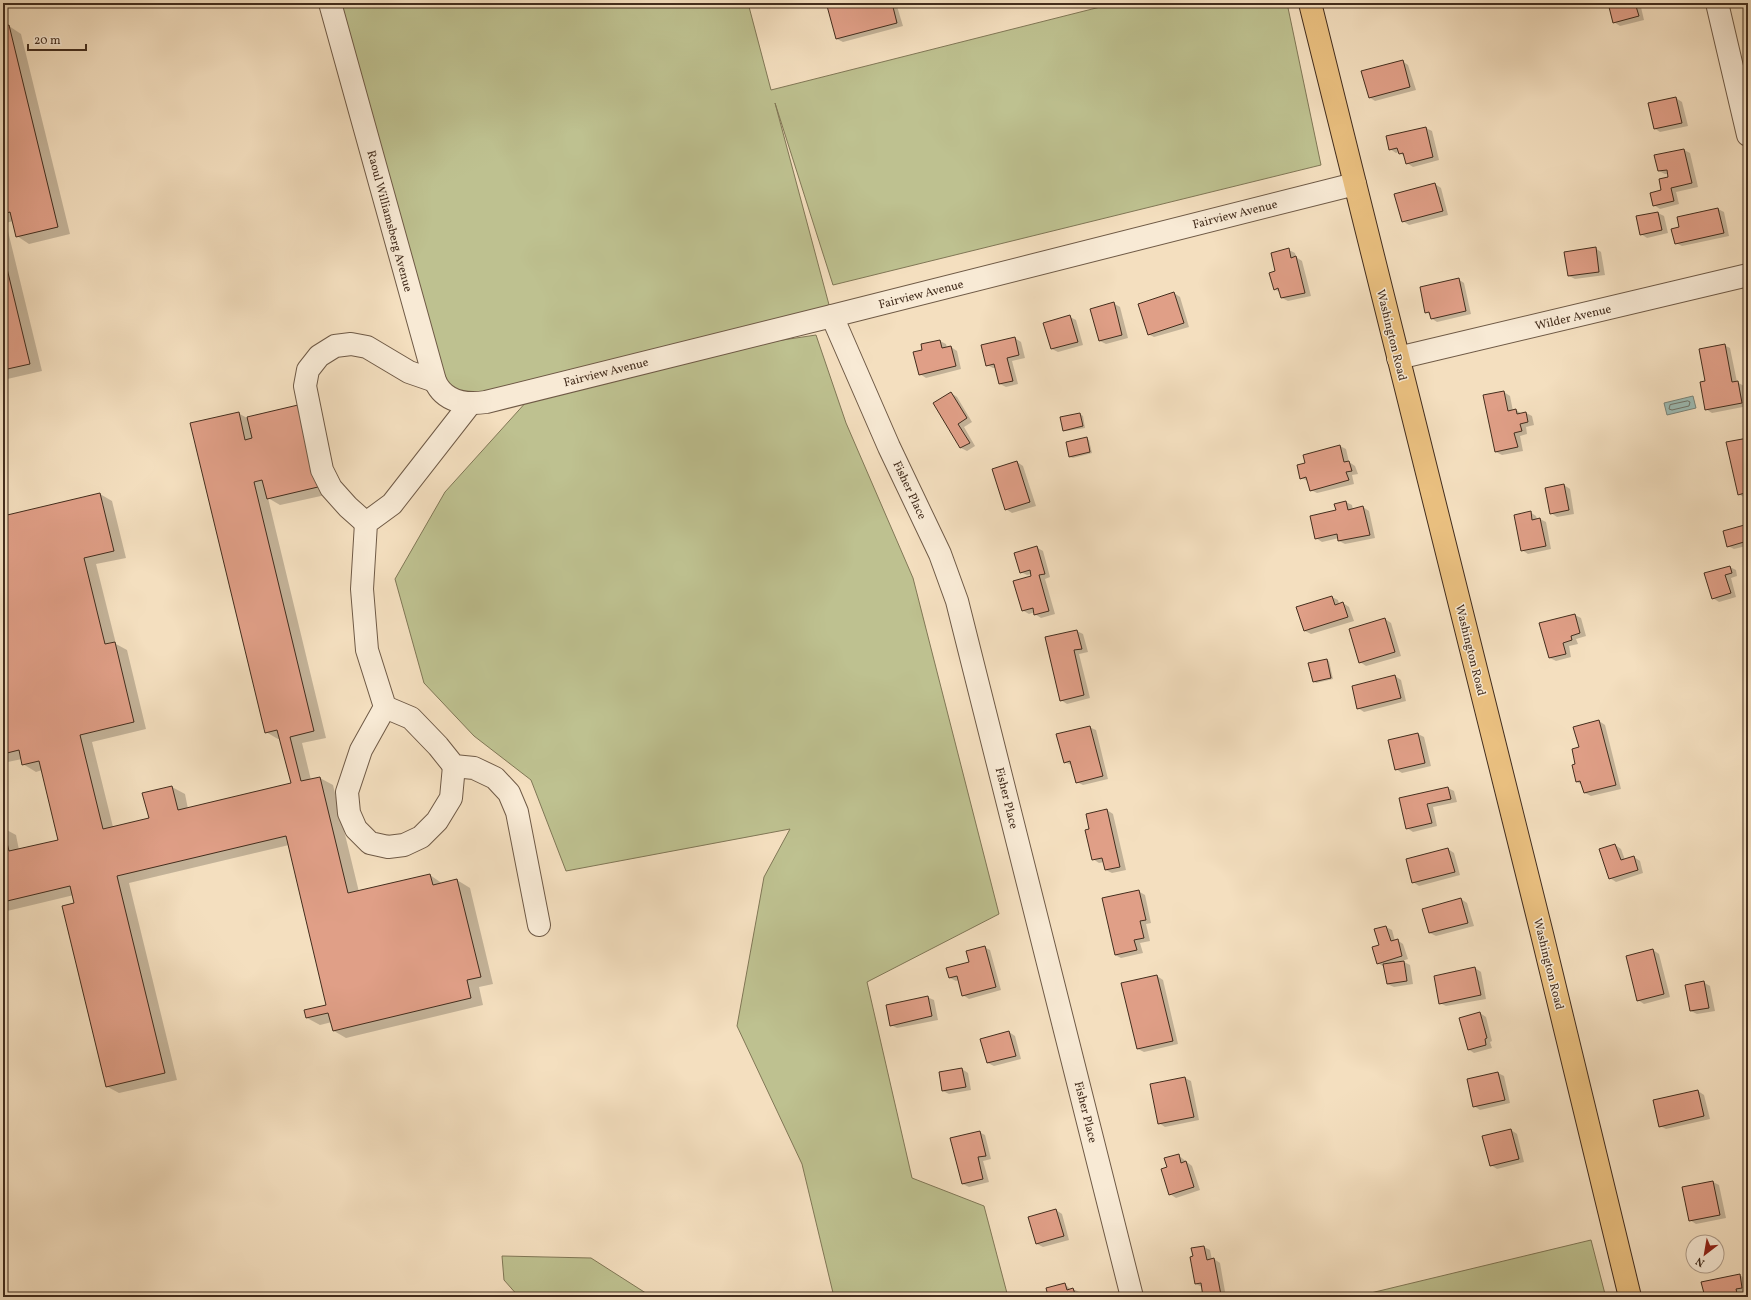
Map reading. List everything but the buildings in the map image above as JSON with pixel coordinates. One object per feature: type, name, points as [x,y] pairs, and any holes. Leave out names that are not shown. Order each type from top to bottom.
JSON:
[{"type":"main road","name":"Washington Road","points":[[1310,3],[1544,941],[1626,1296]]},
{"type":"street","name":"Raoul Williamsberg Avenue","points":[[330,3],[435,381],[438,388],[449,398],[478,403]]},
{"type":"street","points":[[1717,3],[1748,135]]},
{"type":"street","name":"Fairview Avenue","points":[[478,403],[832,316],[1355,184]]},
{"type":"street","name":"Wilder Avenue","points":[[1398,358],[1748,275]]},
{"type":"street","name":"Fisher Place","points":[[832,316],[889,447],[940,554],[957,600],[1132,1297]]},
{"type":"street","points":[[366,523],[348,507],[331,488],[322,470],[305,386],[308,370],[319,356],[335,346],[351,344],[367,347],[409,372],[435,381]]},
{"type":"street","points":[[366,523],[392,504],[478,403]]},
{"type":"street","points":[[366,523],[362,589],[367,650],[385,707],[361,750],[347,792],[349,813],[356,829],[370,843],[388,847],[404,845],[421,837],[437,822],[451,798],[454,766],[438,746],[411,718],[385,707]]},
{"type":"street","points":[[454,766],[474,768],[495,778],[509,793],[517,812],[539,925]]},
{"type":"green space","points":[[323,3],[748,3],[771,90],[1116,3],[1287,3],[1321,165],[833,285],[775,103],[832,316],[676,356],[816,335],[846,423],[913,578],[999,914],[867,982],[912,1178],[984,1206],[1008,1297],[834,1297],[802,1164],[737,1026],[764,877],[790,829],[566,871],[531,780],[474,736],[424,683],[395,579],[445,492],[537,390],[449,398]]},
{"type":"green space","points":[[1591,1240],[1605,1294],[1595,1297],[1354,1297]]},
{"type":"green space","points":[[502,1256],[591,1258],[652,1297],[519,1297],[504,1280]]},
{"type":"water","points":[[1693,396],[1696,408],[1667,415],[1664,403]]}]
